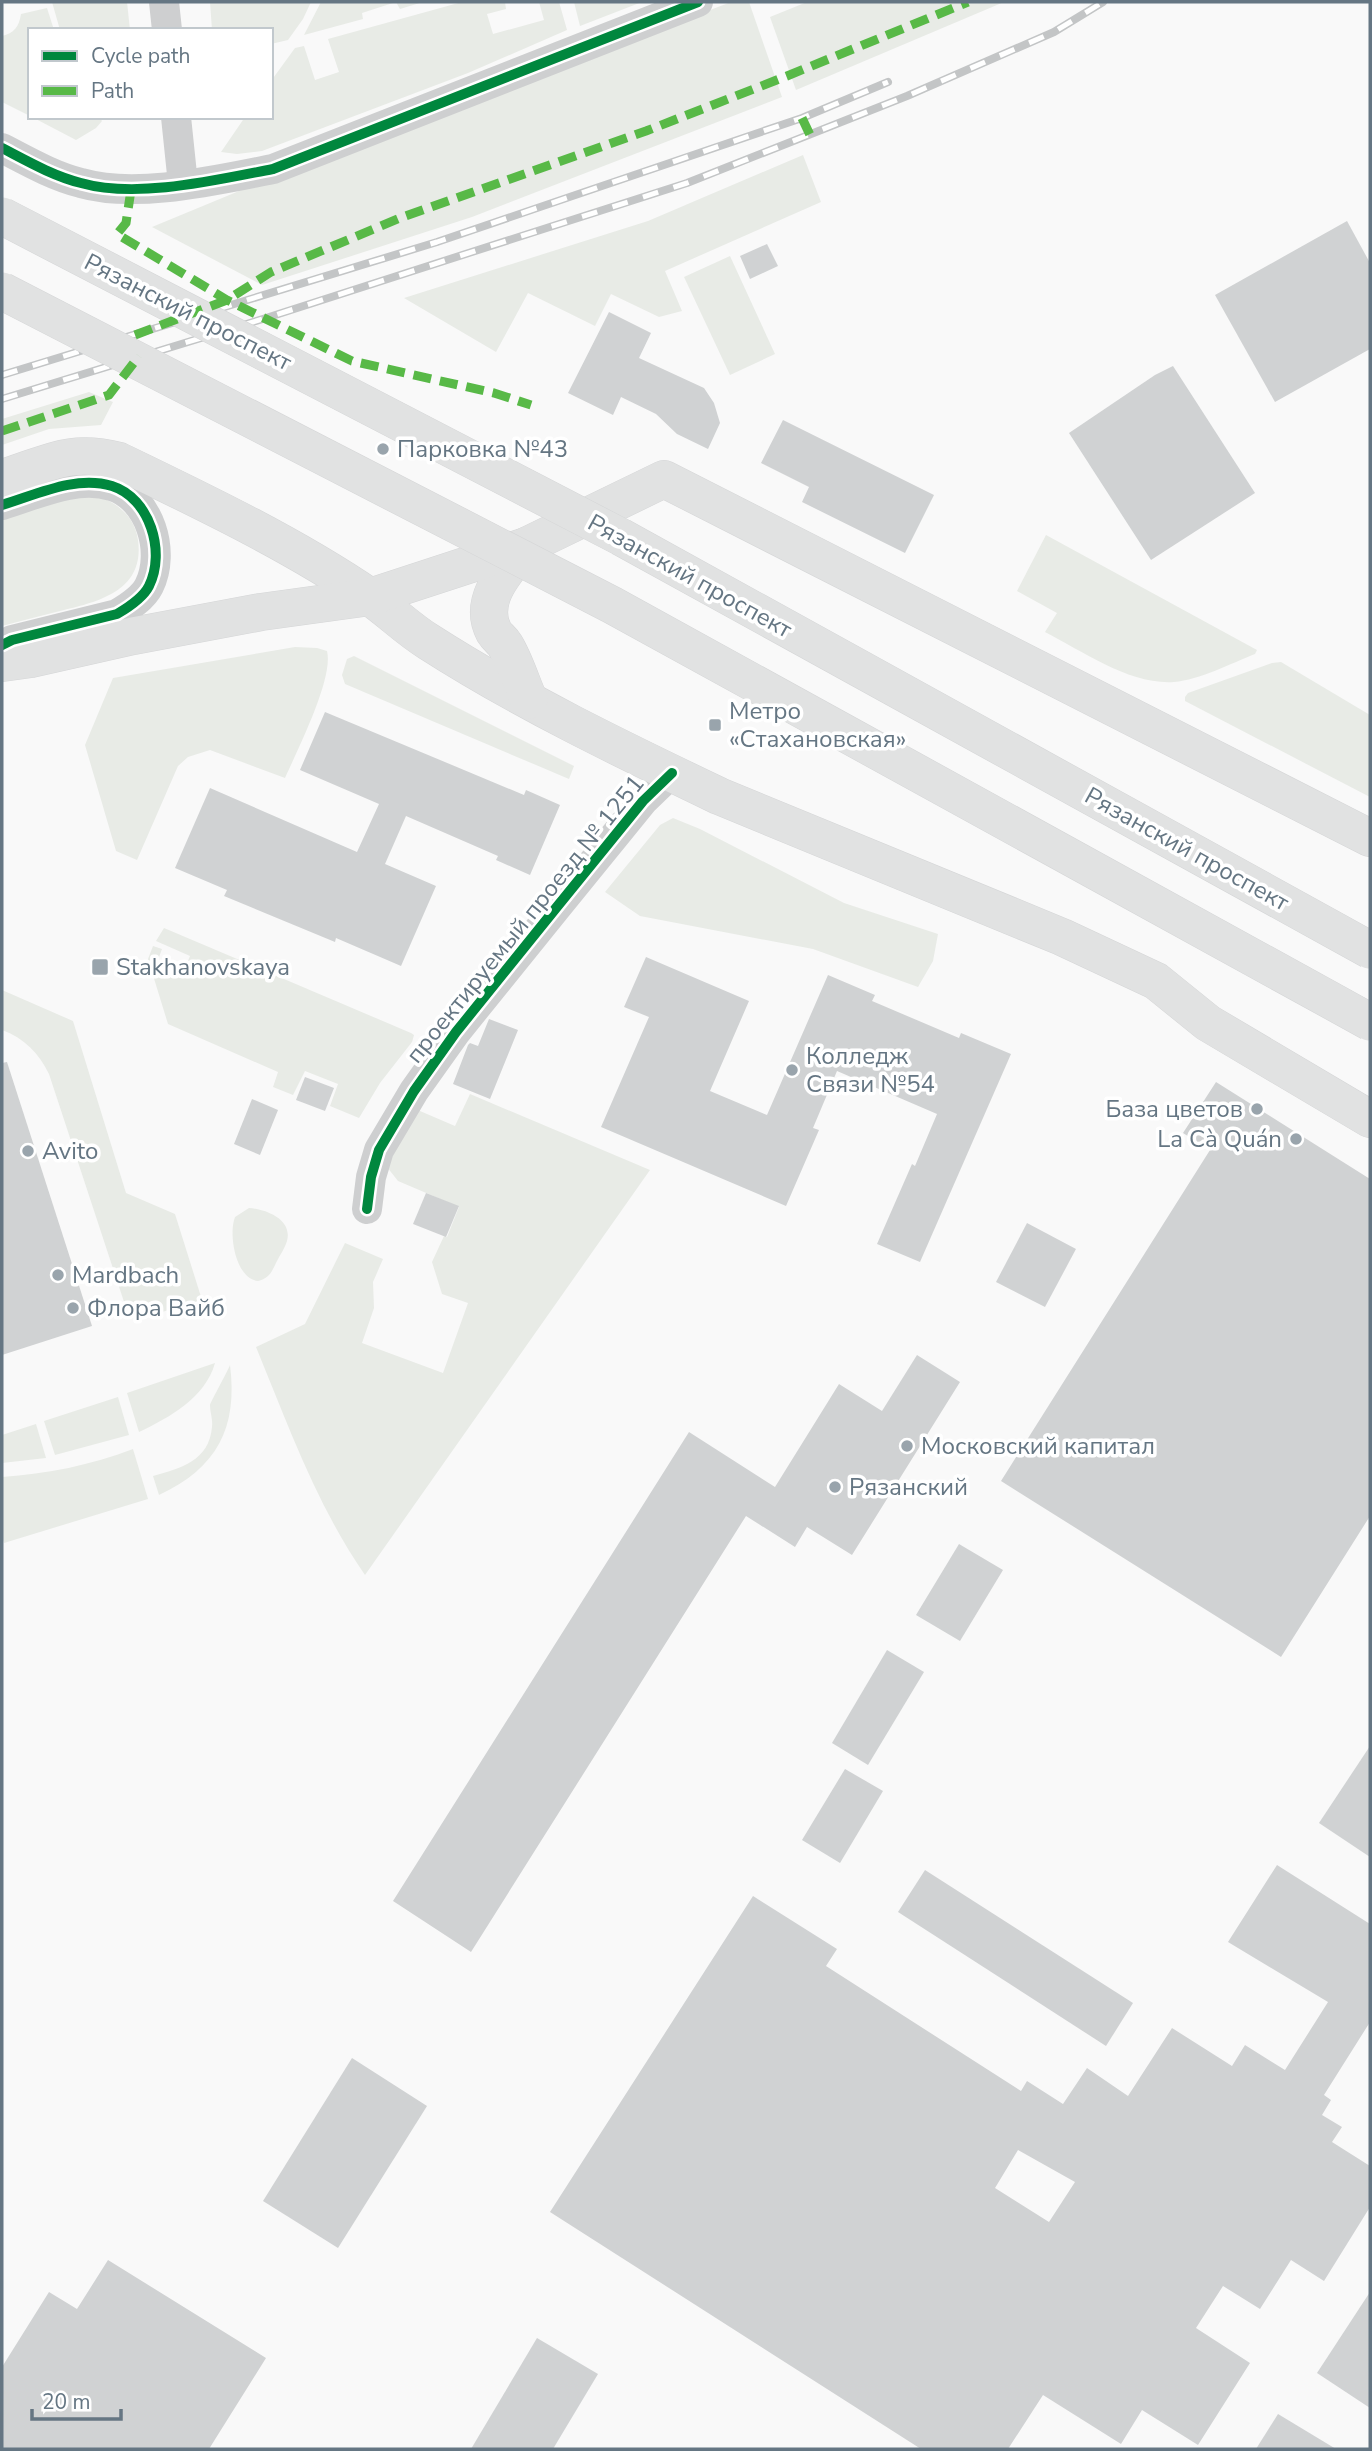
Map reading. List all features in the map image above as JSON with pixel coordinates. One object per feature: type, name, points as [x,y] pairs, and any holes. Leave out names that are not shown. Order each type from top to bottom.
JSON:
[{"type":"main road","name":"Рязанский проспект","points":[[2,216],[621,537],[1370,950]]},
{"type":"main road","points":[[2,292],[612,605],[1370,1022]]},
{"type":"main road","points":[[2,478],[73,455],[97,455],[119,461],[272,539],[370,597],[427,641],[529,700],[672,773],[719,796],[1062,937],[1156,981],[1208,1023],[1370,1119]]},
{"type":"main road","points":[[2,663],[248,615],[370,597],[526,546],[664,479],[1370,838]]},
{"type":"main road","points":[[526,546],[497,581],[489,606],[494,633],[505,645],[529,700]]},
{"type":"street","points":[[164,2],[167,28]]},
{"type":"street","points":[[2,148],[39,167],[82,184],[131,190],[273,169],[698,2]]},
{"type":"street","points":[[176,119],[183,184]]},
{"type":"street","points":[[2,505],[71,484],[111,486],[126,493],[148,518],[155,546],[155,563],[148,588],[129,607],[117,614],[12,640],[2,645]]},
{"type":"street","name":"проектируемый проезд № 1251","points":[[367,1209],[371,1177],[379,1150],[414,1091],[456,1032],[565,897],[643,801],[672,773]]},
{"type":"shaded area","points":[[52,2],[127,2],[130,28],[59,28]]},
{"type":"shaded area","points":[[210,2],[311,2],[288,40],[273,44],[273,28],[212,28]]},
{"type":"shaded area","points":[[321,2],[396,2],[362,13],[363,19],[304,35]]},
{"type":"shaded area","points":[[396,2],[423,2],[400,9]]},
{"type":"shaded area","points":[[462,2],[505,2],[506,9],[487,14],[493,34],[544,20],[539,2],[559,2],[567,30],[468,73],[262,151],[237,154],[221,152],[244,119],[273,119],[273,78],[295,48],[304,46],[315,80],[339,72],[328,39]]},
{"type":"shaded area","points":[[574,2],[642,2],[580,26]]},
{"type":"shaded area","points":[[731,2],[749,2],[782,97],[472,217],[262,285],[152,227],[256,184]]},
{"type":"shaded area","points":[[807,2],[1004,2],[796,90],[770,17]]},
{"type":"shaded area","points":[[47,8],[53,28],[28,28],[28,115],[2,102],[2,36],[15,29],[21,14]]},
{"type":"shaded area","points":[[36,119],[100,119],[102,121],[96,128],[76,140]]},
{"type":"shaded area","points":[[803,155],[821,202],[665,271],[682,311],[659,317],[611,294],[595,326],[528,293],[496,352],[404,298],[648,221]]},
{"type":"shaded area","points":[[730,256],[775,354],[730,375],[684,277]]},
{"type":"shaded area","points":[[89,392],[113,402],[101,425],[49,429],[2,445],[2,419]]},
{"type":"shaded area","points":[[92,493],[122,510],[136,531],[138,557],[134,571],[126,583],[116,591],[89,603],[2,626],[2,517]]},
{"type":"shaded area","points":[[1046,535],[1257,650],[1255,654],[1194,678],[1157,682],[1108,666],[1045,632],[1057,613],[1017,591]]},
{"type":"shaded area","points":[[295,647],[327,651],[328,663],[320,696],[285,778],[210,750],[188,757],[178,766],[137,860],[116,851],[85,745],[113,678]]},
{"type":"shaded area","points":[[354,656],[574,766],[569,779],[345,684],[342,675],[347,659]]},
{"type":"shaded area","points":[[1281,662],[1370,715],[1370,797],[1185,701],[1188,693]]},
{"type":"shaded area","points":[[673,818],[700,829],[844,903],[938,934],[933,961],[918,987],[813,949],[640,916],[605,892],[660,825]]},
{"type":"shaded area","points":[[164,928],[411,1033],[414,1035],[412,1042],[380,1083],[359,1118],[330,1106],[338,1084],[305,1071],[293,1095],[273,1087],[278,1072],[168,1024],[148,959],[153,946],[162,949],[155,968],[181,978],[190,956],[156,941]]},
{"type":"shaded area","points":[[2,990],[73,1021],[126,1193],[175,1214],[202,1300],[162,1312],[159,1305],[128,1314],[49,1074],[30,1047],[2,1030]]},
{"type":"shaded area","points":[[470,1094],[650,1170],[365,1575],[318,1493],[256,1347],[305,1324],[345,1243],[383,1259],[373,1282],[374,1308],[362,1343],[443,1373],[468,1303],[442,1294],[432,1262],[444,1236],[447,1237],[459,1207],[398,1181],[387,1167],[413,1108],[455,1126]]},
{"type":"shaded area","points":[[249,1208],[270,1213],[282,1221],[288,1233],[286,1244],[272,1271],[258,1281],[244,1273],[233,1245],[235,1217]]},
{"type":"shaded area","points":[[215,1363],[195,1396],[174,1413],[139,1432],[127,1393]]},
{"type":"shaded area","points":[[230,1365],[230,1408],[219,1444],[196,1472],[159,1495],[153,1476],[192,1461],[210,1439],[210,1405]]},
{"type":"shaded area","points":[[118,1397],[129,1435],[55,1455],[44,1421]]},
{"type":"shaded area","points":[[36,1424],[46,1458],[2,1463],[2,1435]]},
{"type":"shaded area","points":[[133,1449],[148,1499],[4,1543],[2,1477],[69,1468]]},
{"type":"building","points":[[1347,221],[1370,263],[1370,349],[1275,402],[1215,295]]},
{"type":"building","points":[[767,244],[778,266],[750,279],[740,256]]},
{"type":"building","points":[[609,312],[651,333],[639,358],[704,388],[714,403],[720,423],[708,449],[677,434],[656,414],[621,397],[613,415],[568,393]]},
{"type":"building","points":[[1173,366],[1255,493],[1151,560],[1069,433],[1155,375]]},
{"type":"building","points":[[783,420],[934,495],[905,553],[802,502],[809,487],[761,463]]},
{"type":"building","points":[[325,712],[524,795],[526,790],[560,805],[530,875],[496,860],[498,856],[406,816],[385,864],[436,886],[401,966],[336,938],[335,942],[224,896],[227,890],[175,868],[210,788],[357,852],[379,804],[300,770]]},
{"type":"building","points":[[646,957],[749,1001],[710,1091],[767,1115],[828,975],[875,995],[872,1001],[959,1038],[961,1033],[1011,1054],[920,1262],[877,1244],[937,1114],[837,1071],[813,1128],[819,1130],[786,1206],[601,1127],[649,1017],[624,1007]]},
{"type":"building","points":[[489,1019],[518,1030],[490,1099],[453,1084],[468,1045],[470,1043],[478,1046]]},
{"type":"building","points":[[7,1062],[92,1326],[2,1355],[2,1063]]},
{"type":"building","points":[[305,1077],[334,1088],[325,1111],[296,1100]]},
{"type":"building","points":[[1216,1082],[1370,1179],[1370,1516],[1281,1657],[1001,1481],[1210,1150],[1183,1133]]},
{"type":"building","points":[[252,1099],[278,1110],[260,1155],[234,1144]]},
{"type":"building","points":[[426,1193],[459,1206],[446,1237],[413,1224]]},
{"type":"building","points":[[1027,1223],[1076,1249],[1045,1307],[996,1282]]},
{"type":"building","points":[[917,1355],[960,1382],[852,1555],[807,1527],[795,1547],[746,1516],[471,1952],[393,1901],[689,1432],[775,1487],[839,1384],[882,1411]]},
{"type":"building","points":[[959,1544],[1003,1570],[960,1641],[916,1615]]},
{"type":"building","points":[[887,1650],[924,1672],[868,1765],[832,1743]]},
{"type":"building","points":[[1370,1746],[1370,1857],[1319,1823]]},
{"type":"building","points":[[845,1769],[883,1791],[840,1863],[802,1840]]},
{"type":"building","points":[[1277,1865],[1370,1924],[1370,2022],[1324,2095],[1331,2100],[1322,2115],[1342,2127],[1332,2142],[1370,2166],[1370,2207],[1324,2281],[1291,2260],[1260,2309],[1223,2286],[1196,2328],[1250,2363],[1198,2445],[1142,2410],[1121,2444],[1043,2395],[1008,2449],[921,2449],[550,2212],[753,1896],[837,1949],[826,1966],[1021,2091],[1027,2081],[1063,2104],[1087,2068],[1128,2096],[1172,2028],[1232,2066],[1245,2045],[1285,2070],[1328,2002],[1228,1942]],"holes":[[[1018,2150],[1075,2182],[1049,2222],[995,2188]]]},
{"type":"building","points":[[925,1870],[1133,2003],[1106,2046],[898,1912]]},
{"type":"building","points":[[352,2058],[427,2106],[338,2248],[263,2201]]},
{"type":"building","points":[[108,2260],[266,2358],[209,2449],[2,2449],[2,2367],[49,2292],[77,2309]]},
{"type":"building","points":[[1370,2292],[1370,2408],[1317,2373]]},
{"type":"building","points":[[537,2338],[598,2374],[553,2449],[471,2449]]},
{"type":"building","points":[[1278,2414],[1336,2449],[1256,2449]]},
{"type":"railway","points":[[2,399],[266,318],[687,183],[907,96],[1054,32],[1103,2]]},
{"type":"railway","points":[[2,375],[437,242],[802,118],[888,82]]},
{"type":"marked path","points":[[135,335],[227,300],[271,272],[400,218],[646,131],[968,2]]},
{"type":"marked path","points":[[802,118],[810,135]]},
{"type":"marked path","points":[[131,190],[126,223],[117,234],[227,300],[352,361],[494,393],[531,405]]},
{"type":"marked path","points":[[2,431],[109,395],[139,356]]},
{"type":"cycle path","points":[[2,148],[40,168],[81,183],[127,189],[177,186],[273,169],[698,2]]},
{"type":"cycle path","points":[[2,505],[70,485],[98,483],[112,486],[125,492],[145,514],[155,543],[156,558],[149,586],[135,602],[117,614],[12,640],[2,645]]},
{"type":"cycle path","points":[[367,1209],[371,1177],[379,1150],[414,1091],[456,1032],[556,908],[643,801],[672,773]]},
{"type":"place","name":"Парковка №43","points":[[383,449]]},
{"type":"place","name":"Метро «Стахановская»","points":[[715,725]]},
{"type":"place","name":"Stakhanovskaya","points":[[100,967]]},
{"type":"place","name":"Колледж Связи №54","points":[[792,1070]]},
{"type":"place","name":"База цветов","points":[[1257,1109]]},
{"type":"place","name":"La Cà Quán","points":[[1296,1139]]},
{"type":"place","name":"Avito","points":[[28,1151]]},
{"type":"place","name":"Mardbach","points":[[58,1275]]},
{"type":"place","name":"Флора Вайб","points":[[73,1308]]},
{"type":"place","name":"Московский капитал","points":[[907,1446]]},
{"type":"place","name":"Рязанский","points":[[835,1487]]}]
